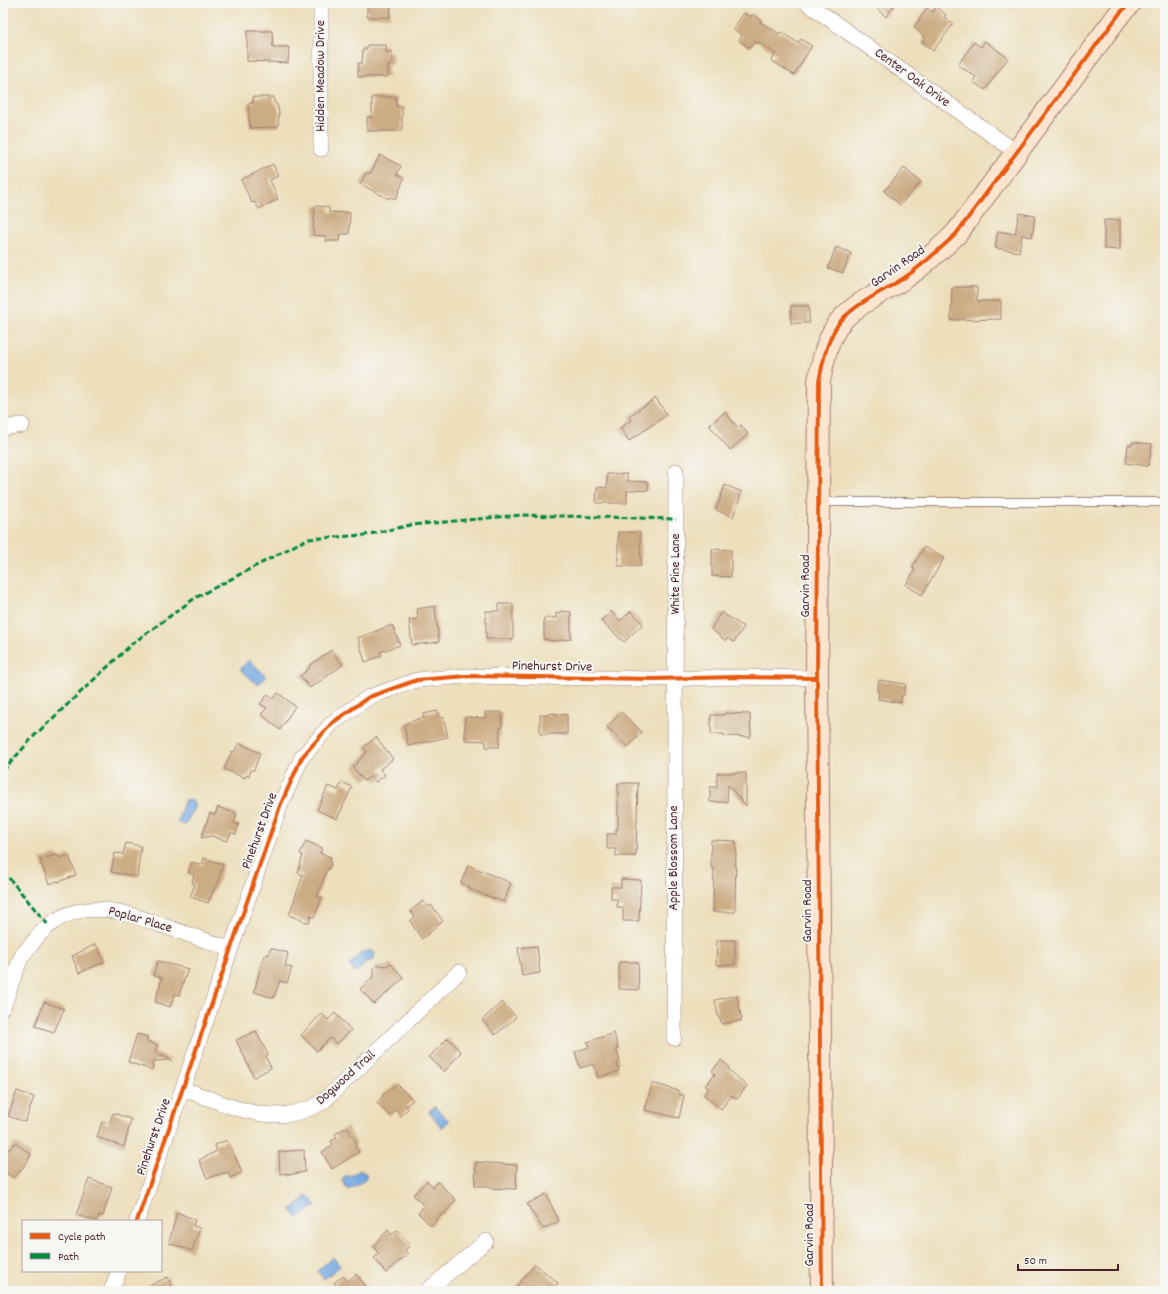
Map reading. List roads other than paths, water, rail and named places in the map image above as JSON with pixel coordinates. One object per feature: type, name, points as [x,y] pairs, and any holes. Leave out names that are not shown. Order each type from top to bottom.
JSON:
[{"type":"street","name":"Hidden Meadow Drive","points":[[321,3],[321,149]]},
{"type":"street","name":"Center Oak Drive","points":[[807,3],[1016,152]]},
{"type":"street","name":"Garvin Road","points":[[822,1291],[817,678],[818,502],[819,382],[828,342],[838,325],[851,312],[905,277],[933,256],[956,234],[1120,12],[1130,3]]},
{"type":"street","points":[[3,428],[22,425]]},
{"type":"street","name":"White Pine Lane","points":[[676,471],[676,678]]},
{"type":"street","name":"Pinehurst Drive","points":[[137,1220],[280,806],[302,757],[332,723],[369,698],[417,680],[467,676],[817,678]]},
{"type":"street","name":"Apple Blossom Lane","points":[[674,1038],[676,678]]},
{"type":"street","name":"Poplar Place","points":[[3,1007],[22,958],[40,933],[58,920],[73,912],[93,908],[130,914],[230,949]]},
{"type":"street","name":"Dogwood Trail","points":[[183,1089],[256,1114],[273,1116],[292,1114],[311,1109],[324,1101],[459,972]]},
{"type":"street","points":[[427,1291],[486,1241]]},
{"type":"street","points":[[112,1291],[119,1272]]},
{"type":"lane","points":[[818,502],[1165,502]]},
{"type":"water","points":[[249,660],[266,676],[258,685],[240,669]]},
{"type":"water","points":[[184,801],[193,801],[195,806],[185,825],[178,823]]},
{"type":"water","points":[[371,950],[375,953],[374,960],[367,962],[356,973],[349,965],[361,953]]},
{"type":"water","points":[[435,1107],[449,1121],[442,1128],[429,1111]]},
{"type":"water","points":[[361,1170],[363,1173],[366,1173],[366,1179],[348,1190],[342,1180],[347,1175],[348,1177]]},
{"type":"water","points":[[308,1196],[316,1206],[297,1218],[291,1209],[305,1200],[304,1198]]},
{"type":"water","points":[[333,1257],[340,1266],[324,1279],[317,1271]]}]
